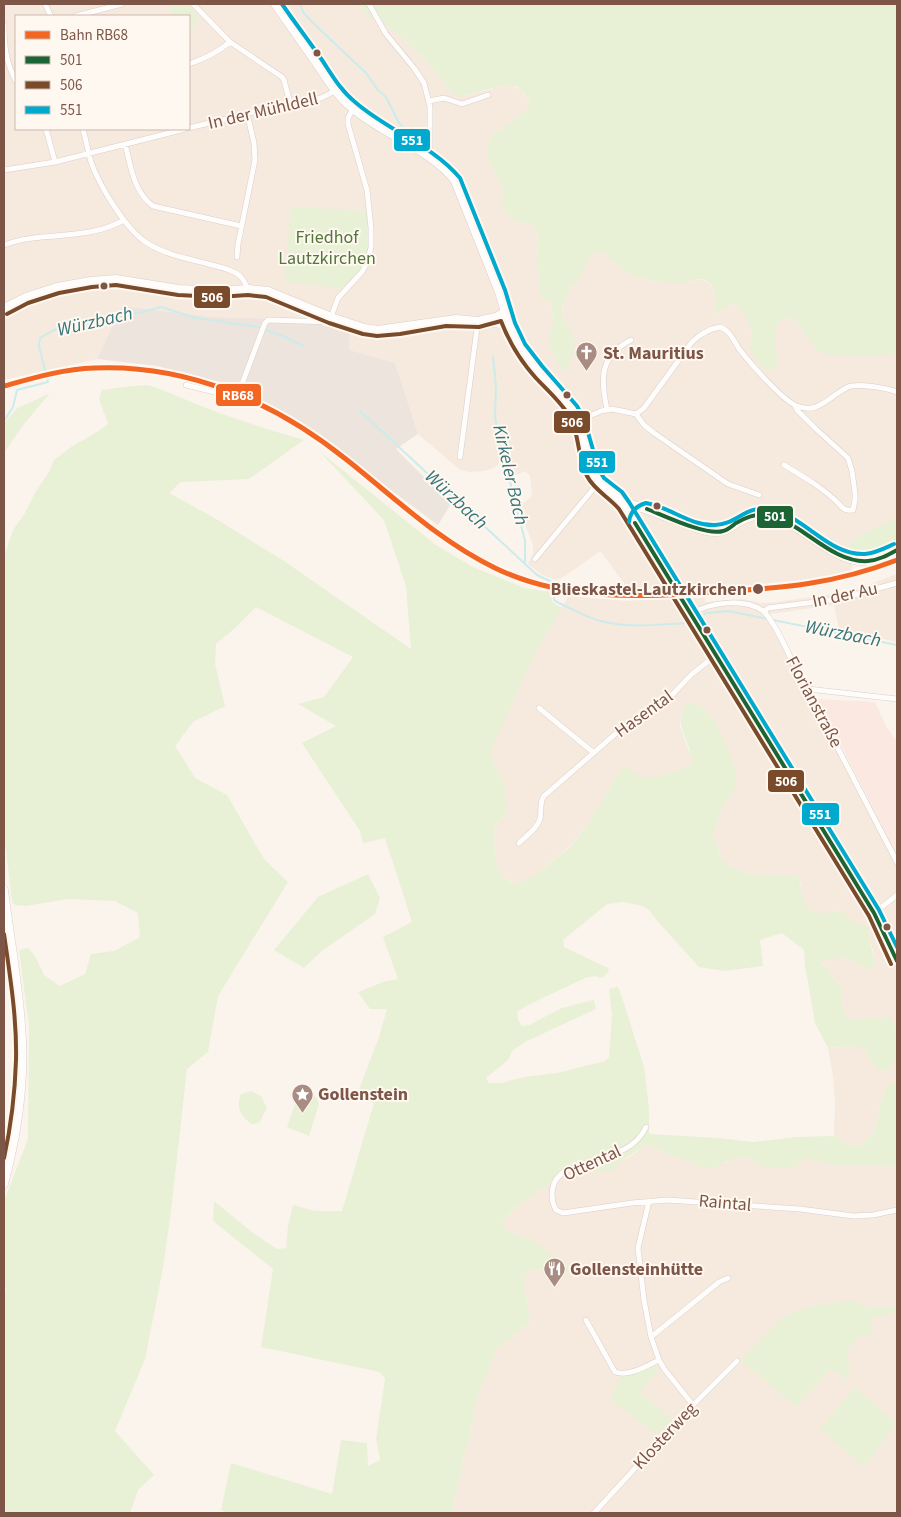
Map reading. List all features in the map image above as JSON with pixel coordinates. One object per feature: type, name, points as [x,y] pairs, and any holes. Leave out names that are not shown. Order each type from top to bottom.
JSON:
[{"type":"main road","points":[[275,4],[335,91],[353,109],[445,169],[455,181],[499,292],[509,325],[525,354],[537,370],[569,404],[578,421],[589,465],[598,482],[620,500],[635,523],[874,913],[897,962]]},
{"type":"main road","points":[[4,308],[26,297],[48,290],[104,279],[132,281],[198,291],[248,289],[268,292],[339,320],[364,328],[378,330],[446,320],[478,320],[509,325]]},
{"type":"main road","points":[[478,320],[496,317],[505,312]]},
{"type":"main road","points":[[620,500],[710,532],[725,531],[749,517],[765,514],[790,524],[852,560],[872,560],[897,550]]},
{"type":"main road","points":[[635,523],[639,513],[647,509]]},
{"type":"main road","points":[[4,890],[22,1042],[20,1088],[10,1158],[4,1184]]},
{"type":"street","points":[[45,4],[51,15]]},
{"type":"street","points":[[80,15],[122,4]]},
{"type":"street","points":[[193,4],[230,42],[282,77],[290,103]]},
{"type":"street","points":[[369,4],[386,34],[420,76],[429,101],[430,146],[427,157]]},
{"type":"street","points":[[4,25],[5,53],[15,79]]},
{"type":"street","points":[[190,64],[207,57],[230,42]]},
{"type":"street","name":"In der Mühldell","points":[[190,128],[290,103],[321,98],[335,91]]},
{"type":"street","points":[[429,101],[444,98],[462,104],[488,95]]},
{"type":"street","points":[[331,317],[338,298],[367,264],[371,247],[368,190],[348,124],[348,118],[353,109]]},
{"type":"street","points":[[237,257],[241,226],[255,160],[254,143],[247,113]]},
{"type":"street","points":[[46,130],[55,162]]},
{"type":"street","points":[[83,130],[99,181],[124,220],[138,236],[147,243],[167,252],[236,273],[248,289]]},
{"type":"street","name":"In der Mühldell","points":[[4,170],[55,162],[181,130]]},
{"type":"street","points":[[125,144],[137,188],[146,201],[153,206],[241,226]]},
{"type":"street","points":[[4,245],[24,239],[89,233],[114,226],[124,220]]},
{"type":"street","points":[[186,385],[235,397],[268,320],[331,322],[339,320]]},
{"type":"street","points":[[460,457],[478,320]]},
{"type":"street","points":[[636,414],[644,408],[692,342],[700,334],[720,327],[728,333],[756,369],[848,458],[855,493],[852,510],[846,510],[823,489],[784,465]]},
{"type":"street","points":[[607,409],[604,393],[606,363],[617,348],[631,340]]},
{"type":"street","points":[[795,406],[807,408],[820,406],[848,388],[859,386],[897,392]]},
{"type":"street","points":[[578,421],[607,409],[636,414],[644,426],[654,434],[721,479],[759,495]]},
{"type":"street","points":[[535,560],[598,482]]},
{"type":"street","name":"In der Au","points":[[766,614],[768,608],[839,599],[897,583]]},
{"type":"street","points":[[690,614],[702,608],[732,603],[748,605],[766,614]]},
{"type":"street","name":"Florianstraße","points":[[766,614],[808,689],[897,862]]},
{"type":"street","name":"Hasental","points":[[519,843],[538,824],[544,796],[629,722],[667,700],[692,674],[716,655]]},
{"type":"street","points":[[808,689],[897,700]]},
{"type":"street","points":[[539,708],[594,753]]},
{"type":"street","points":[[874,913],[897,895]]},
{"type":"street","name":"Ottental","points":[[554,1207],[553,1187],[558,1177],[564,1172],[597,1161],[632,1145],[639,1140],[646,1126]]},
{"type":"street","name":"Raintal","points":[[554,1207],[563,1213],[649,1201],[682,1200],[800,1209],[852,1216],[873,1215],[897,1210]]},
{"type":"street","points":[[649,1201],[638,1248],[644,1300],[652,1337],[659,1360],[674,1383],[694,1405]]},
{"type":"street","points":[[652,1337],[719,1282],[728,1278]]},
{"type":"street","points":[[586,1320],[615,1372],[620,1374],[627,1373],[659,1360]]},
{"type":"street","name":"Klosterweg","points":[[594,1513],[737,1361]]},
{"type":"shaded area","points":[[4,4],[357,4],[371,19],[382,21],[422,56],[452,93],[466,96],[498,87],[510,86],[521,89],[530,102],[526,111],[490,137],[488,159],[502,185],[504,200],[515,221],[527,223],[535,228],[539,241],[537,254],[551,303],[553,320],[549,339],[574,349],[574,339],[563,317],[562,303],[570,287],[578,282],[589,258],[596,252],[607,254],[614,263],[630,274],[651,281],[682,283],[701,279],[709,283],[716,294],[715,312],[719,313],[729,305],[736,304],[751,324],[752,341],[778,360],[776,353],[776,326],[783,319],[794,318],[847,356],[897,354],[897,518],[876,527],[850,542],[852,572],[821,578],[670,593],[666,588],[629,590],[602,553],[599,552],[565,576],[556,580],[541,574],[528,564],[533,553],[533,544],[518,507],[530,498],[532,493],[530,476],[525,471],[516,475],[511,473],[506,456],[501,456],[499,464],[494,468],[484,471],[469,472],[459,469],[418,434],[395,363],[348,350],[287,319],[210,317],[122,306],[97,359],[4,380]]},
{"type":"shaded area","points":[[122,306],[210,317],[326,318],[350,326],[349,350],[395,363],[418,434],[396,449],[451,504],[438,525],[306,427],[256,397],[220,382],[157,366],[97,359]]},
{"type":"shaded area","points":[[897,574],[897,642],[839,629],[834,605],[770,614],[897,853],[897,1040],[894,1026],[885,1017],[852,1020],[846,1017],[841,998],[841,986],[820,960],[845,957],[866,969],[872,967],[875,963],[869,938],[870,932],[855,923],[841,911],[814,915],[805,906],[802,898],[801,884],[797,875],[752,874],[734,869],[721,858],[713,835],[721,810],[735,789],[686,704],[681,713],[680,727],[692,759],[690,765],[656,778],[640,778],[632,769],[616,777],[590,821],[571,845],[540,872],[522,882],[513,883],[501,876],[495,859],[494,826],[505,815],[503,779],[492,760],[491,749],[533,657],[569,595],[627,601],[705,596],[705,602],[742,599],[761,603],[849,592]]},
{"type":"shaded area","points":[[817,699],[875,702],[886,726],[897,742],[897,853]]},
{"type":"shaded area","points":[[854,1046],[864,1049],[876,1070],[891,1064],[897,1055],[897,1079],[885,1088],[874,1132],[861,1145],[850,1146],[834,1136],[835,1101],[828,1048]]},
{"type":"shaded area","points":[[646,1145],[702,1167],[726,1163],[734,1157],[741,1156],[752,1158],[759,1166],[797,1165],[807,1158],[844,1166],[897,1167],[897,1513],[452,1513],[477,1397],[496,1350],[528,1323],[530,1315],[523,1279],[529,1270],[548,1269],[561,1274],[572,1272],[533,1240],[507,1232],[502,1221],[516,1207],[549,1184],[559,1173],[571,1168],[594,1173],[618,1164]]},
{"type":"green space","points":[[170,4],[187,4],[199,18],[194,22],[196,28],[190,30],[190,15],[173,15]]},
{"type":"green space","points":[[357,4],[897,4],[897,354],[845,356],[825,353],[815,348],[794,318],[783,319],[776,326],[776,353],[778,360],[774,369],[765,369],[759,364],[749,349],[752,335],[750,325],[736,304],[729,305],[719,313],[715,312],[713,288],[707,281],[700,279],[678,283],[639,278],[618,267],[607,254],[596,252],[589,258],[578,282],[570,287],[562,303],[564,319],[573,334],[574,347],[567,370],[561,370],[550,347],[549,339],[553,320],[551,303],[540,296],[537,254],[539,241],[535,228],[527,223],[515,221],[501,206],[503,200],[502,188],[488,155],[490,137],[526,111],[529,100],[521,89],[515,86],[491,88],[459,97],[452,93],[422,56],[382,21],[371,19]]},
{"type":"green space","name":"Friedhof Lautzkirchen","points":[[291,207],[368,211],[369,240],[365,261],[358,273],[343,289],[285,282]]},
{"type":"green space","points":[[147,385],[201,406],[304,440],[249,479],[181,482],[169,493],[213,517],[284,561],[411,649],[406,586],[384,520],[319,451],[436,545],[473,567],[525,588],[551,592],[552,602],[562,608],[533,657],[492,749],[492,760],[503,779],[507,807],[505,815],[494,826],[495,859],[501,876],[512,883],[522,882],[540,872],[571,846],[590,821],[622,767],[630,768],[640,778],[666,774],[690,765],[690,751],[682,728],[681,716],[686,705],[695,702],[706,711],[718,726],[733,763],[736,780],[735,789],[721,810],[713,835],[721,858],[734,869],[752,874],[797,875],[804,900],[814,914],[842,911],[855,923],[869,929],[870,944],[875,963],[872,967],[866,969],[845,957],[820,961],[841,986],[841,998],[846,1017],[857,1020],[880,1017],[891,1018],[898,1050],[890,1069],[876,1070],[864,1049],[854,1046],[828,1048],[815,1023],[804,950],[782,933],[760,940],[763,966],[725,971],[699,967],[649,910],[642,906],[623,902],[607,904],[563,940],[564,947],[608,968],[609,971],[602,978],[595,976],[585,978],[526,1006],[517,1012],[518,1020],[522,1026],[529,1025],[562,1008],[594,1000],[596,1009],[525,1042],[512,1051],[508,1060],[486,1078],[489,1083],[502,1083],[524,1077],[557,1073],[605,1061],[609,1057],[612,1015],[609,989],[618,987],[644,1067],[649,1108],[649,1134],[753,1142],[797,1137],[834,1136],[850,1146],[861,1145],[874,1132],[885,1088],[897,1079],[897,1167],[844,1166],[807,1158],[793,1168],[759,1166],[752,1158],[741,1156],[714,1167],[701,1167],[646,1145],[621,1161],[614,1170],[594,1173],[586,1170],[571,1169],[559,1173],[549,1184],[516,1207],[502,1221],[507,1232],[533,1240],[572,1271],[560,1273],[545,1269],[530,1270],[523,1279],[530,1315],[528,1323],[496,1350],[477,1397],[452,1513],[227,1513],[221,1510],[231,1463],[332,1494],[341,1440],[367,1443],[368,1466],[380,1460],[376,1439],[385,1379],[380,1372],[261,1347],[273,1269],[213,1221],[214,1201],[253,1233],[277,1249],[286,1248],[288,1226],[293,1205],[315,1211],[342,1211],[374,1103],[356,1097],[379,1037],[387,1009],[370,1009],[358,992],[383,982],[398,979],[383,937],[412,922],[385,838],[363,843],[360,831],[302,743],[336,726],[298,704],[324,697],[353,657],[256,607],[216,644],[215,664],[225,706],[193,722],[175,746],[195,778],[227,795],[264,859],[288,882],[218,996],[208,1052],[187,1069],[163,1268],[145,1359],[115,1431],[154,1475],[138,1490],[130,1513],[4,1513],[4,1304],[6,1288],[4,1287],[4,1201],[28,1139],[29,1025],[19,950],[28,948],[35,956],[44,975],[60,986],[85,974],[91,954],[114,951],[140,937],[138,913],[115,901],[68,899],[26,906],[15,905],[12,902],[4,833],[4,556],[13,530],[25,513],[54,460],[108,424],[99,399],[102,390]]},
{"type":"green space","points":[[50,393],[24,424],[4,453],[4,423],[16,409]]},
{"type":"green space","points":[[897,518],[897,544],[870,555],[852,555],[850,542],[876,527]]},
{"type":"green space","points":[[368,874],[380,898],[375,914],[323,950],[304,968],[274,950],[318,897]]},
{"type":"green space","points":[[300,1090],[316,1097],[319,1104],[309,1136],[287,1127]]},
{"type":"green space","points":[[251,1091],[261,1096],[267,1108],[259,1123],[251,1124],[240,1111],[239,1103],[241,1094]]},
{"type":"green space","points":[[841,1302],[855,1302],[870,1307],[897,1307],[897,1312],[871,1319],[874,1331],[859,1337],[847,1350],[850,1372],[849,1377],[846,1379],[831,1369],[796,1407],[741,1361],[768,1331],[785,1317],[800,1310]]},
{"type":"green space","points":[[655,1366],[659,1370],[640,1392],[672,1420],[661,1432],[658,1430],[655,1433],[611,1400],[620,1377]]},
{"type":"green space","points":[[855,1387],[896,1423],[864,1467],[820,1429]]},
{"type":"waterway","name":"Kirkeler Bach","points":[[300,4],[303,12],[311,21],[367,74],[377,89],[386,97],[398,121],[413,142]]},
{"type":"waterway","name":"Würzbach","points":[[4,421],[13,407],[17,390],[48,382],[39,346],[40,338],[54,330],[161,307],[196,318],[259,327]]},
{"type":"waterway","name":"Würzbach","points":[[266,330],[303,346]]},
{"type":"waterway","name":"Kirkeler Bach","points":[[493,356],[497,430],[525,541],[525,562]]},
{"type":"waterway","name":"Würzbach","points":[[360,411],[537,575],[554,583],[554,585]]},
{"type":"waterway","name":"Würzbach","points":[[554,596],[554,600],[557,602],[596,620],[610,623],[639,625],[688,623]]},
{"type":"waterway","name":"Würzbach","points":[[701,617],[706,613],[728,611],[897,645]]},
{"type":"rail line","name":"RB68","points":[[4,386],[71,370],[129,368],[196,380],[229,391],[260,404],[319,439],[455,545],[495,568],[549,587],[576,592],[632,596],[764,589],[830,580],[852,575],[897,560]]},
{"type":"transit line","name":"551","points":[[282,4],[350,98],[381,121],[436,156],[460,178],[505,290],[515,323],[525,344],[577,406],[584,419],[599,470],[604,478],[622,492],[629,502],[879,910],[897,947]]},
{"type":"transit line","name":"506","points":[[7,314],[28,303],[59,293],[116,285],[178,295],[218,297],[248,295],[266,297],[329,323],[363,334],[377,336],[446,326],[479,327],[501,321],[515,351],[524,364],[568,414],[575,429],[587,476],[619,509],[869,916],[891,964]]},
{"type":"transit line","name":"551","points":[[629,522],[634,510],[646,503],[706,525],[723,524],[756,509],[764,509],[785,514],[829,543],[852,553],[865,554],[894,544]]},
{"type":"transit line","name":"501","points":[[647,509],[696,528],[716,532],[727,530],[740,521],[752,516],[773,516],[789,523],[832,551],[859,561],[876,560],[897,550]]},
{"type":"transit line","name":"501","points":[[635,523],[874,913],[897,961]]},
{"type":"transit line","name":"506","points":[[4,934],[13,997],[16,1044],[14,1097],[4,1158]]},
{"type":"place","name":"St. Mauritius","points":[[587,372]]},
{"type":"place","name":"Blieskastel-Lautzkirchen","points":[[758,589]]},
{"type":"place","name":"Gollenstein","points":[[302,1113]]},
{"type":"place","name":"Gollensteinhütte","points":[[554,1288]]}]
